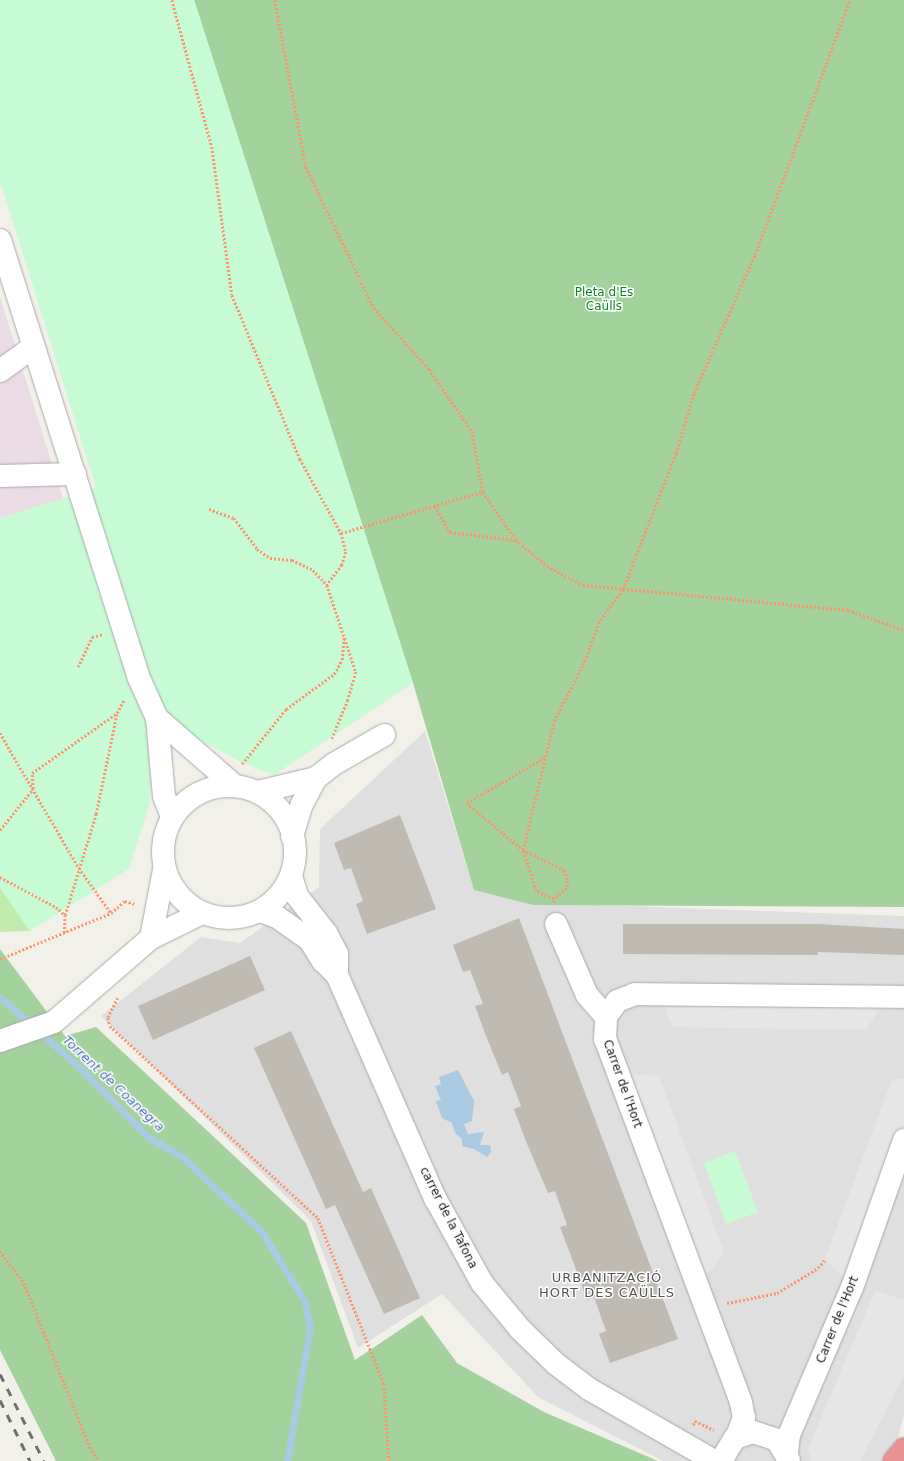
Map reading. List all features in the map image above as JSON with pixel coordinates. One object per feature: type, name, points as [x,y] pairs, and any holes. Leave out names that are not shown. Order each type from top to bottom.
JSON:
[{"type":"highway","points":[[894,1461],[904,1449]]},
{"type":"highway","points":[[900,1461],[904,1454]]},
{"type":"street","points":[[0,240],[138,676],[157,718],[164,796],[172,817]]},
{"type":"street","points":[[0,371],[33,347]]},
{"type":"street","points":[[0,476],[75,474]]},
{"type":"street","points":[[157,718],[235,786]]},
{"type":"street","points":[[292,836],[302,804],[316,778],[334,764],[384,735]]},
{"type":"street","points":[[258,792],[316,778]]},
{"type":"street","points":[[151,938],[164,870],[164,834],[172,817],[184,803],[199,792],[216,786],[235,786],[258,792],[282,812],[292,836],[295,854],[291,876],[273,902],[260,911],[241,918],[221,918],[202,914],[185,903],[172,888],[164,870]]},
{"type":"street","points":[[291,876],[297,896],[326,933],[337,954],[337,975]]},
{"type":"street","points":[[260,911],[277,917],[309,939],[323,961],[337,975]]},
{"type":"street","points":[[0,1041],[54,1022],[151,938],[202,914]]},
{"type":"street","points":[[556,924],[587,995],[606,1018],[617,1001],[635,994],[904,997]]},
{"type":"street","name":"carrer de la Tafona","points":[[337,975],[435,1198],[482,1283],[520,1330],[556,1364],[589,1389],[647,1421],[714,1461]]},
{"type":"street","name":"Carrer de l'Hort","points":[[606,1018],[605,1039],[743,1411],[742,1424],[721,1461]]},
{"type":"street","name":"Carrer de l'Hort","points":[[788,1457],[789,1435],[853,1285],[904,1140]]},
{"type":"street","name":"carrer de la Tafona","points":[[647,1421],[676,1426],[714,1443],[734,1440],[753,1432],[765,1434],[776,1440],[788,1457]]},
{"type":"path","points":[[172,0],[212,147],[232,295],[300,459],[341,533],[346,552],[342,565],[327,584]]},
{"type":"path","points":[[275,0],[306,167],[374,308],[428,369],[472,431],[483,492],[516,540],[547,566],[583,585],[848,610],[904,630]]},
{"type":"path","points":[[554,899],[536,891],[523,850],[554,721],[583,665],[600,620],[623,589],[676,453],[694,393],[755,255],[850,0]]},
{"type":"path","points":[[341,533],[483,492]]},
{"type":"path","points":[[436,506],[450,532],[516,540]]},
{"type":"path","points":[[209,508],[234,518],[257,549],[270,558],[292,560],[313,570],[327,584],[356,672],[348,700],[332,735],[334,764]]},
{"type":"path","points":[[78,667],[92,637],[107,633]]},
{"type":"path","points":[[235,786],[243,763],[286,709],[334,674],[342,660],[345,635]]},
{"type":"path","points":[[64,932],[65,915],[96,814],[117,714],[138,676]]},
{"type":"path","points":[[0,830],[33,790],[32,773],[117,714]]},
{"type":"path","points":[[0,733],[79,868],[111,913]]},
{"type":"path","points":[[545,757],[468,803],[523,850],[564,870],[568,880],[567,888],[554,899]]},
{"type":"path","points":[[0,877],[56,907],[65,915]]},
{"type":"path","points":[[554,899],[556,924]]},
{"type":"path","points":[[0,959],[111,913],[125,901],[156,911]]},
{"type":"path","points":[[124,992],[108,1018],[110,1026],[318,1218],[384,1384],[389,1461]]},
{"type":"path","points":[[0,1251],[24,1283],[90,1447],[98,1461]]},
{"type":"path","points":[[705,1306],[777,1293],[818,1268],[825,1258]]},
{"type":"shaded area","points":[[0,297],[63,499],[0,518]]},
{"type":"shaded area","points":[[425,731],[474,890],[533,905],[570,904],[904,916],[904,1415],[892,1461],[663,1461],[538,1397],[442,1294],[358,1348],[311,1221],[101,1016],[201,937],[240,943],[319,887],[320,829]]},
{"type":"shaded area","points":[[659,994],[887,996],[866,1030],[673,1027]]},
{"type":"shaded area","points":[[618,1073],[659,1076],[724,1252],[698,1287]]},
{"type":"shaded area","points":[[904,1078],[904,1140],[853,1285],[825,1259],[892,1080]]},
{"type":"shaded area","points":[[875,1291],[904,1300],[904,1375],[860,1461],[812,1461],[808,1449]]},
{"type":"green space","points":[[0,0],[194,0],[413,683],[274,775],[243,763],[157,718],[149,806],[129,869],[30,931],[0,887],[0,518],[96,488],[0,181]]},
{"type":"green space","name":"Pleta d'Es Caülls","points":[[194,0],[904,0],[904,907],[533,905],[474,890],[413,683]]},
{"type":"green space","points":[[0,887],[30,931],[0,932]]},
{"type":"green space","points":[[0,949],[65,1036],[96,1027],[306,1223],[355,1360],[422,1315],[457,1363],[544,1412],[658,1461],[56,1461],[0,1350]]},
{"type":"green space","points":[[735,1151],[758,1212],[726,1224],[704,1163]]},
{"type":"water","points":[[458,1070],[474,1101],[472,1121],[464,1124],[468,1134],[484,1132],[480,1145],[490,1145],[491,1152],[487,1157],[474,1149],[462,1146],[462,1139],[455,1133],[452,1123],[442,1118],[436,1101],[441,1100],[435,1086],[441,1084],[439,1077]]},
{"type":"building","points":[[400,815],[436,909],[367,934],[356,904],[363,901],[351,868],[344,870],[334,843]]},
{"type":"building","points":[[519,918],[678,1339],[610,1363],[599,1334],[606,1331],[594,1297],[587,1300],[560,1227],[567,1225],[555,1191],[548,1193],[525,1139],[514,1109],[521,1106],[508,1072],[502,1075],[486,1036],[475,1006],[483,1004],[470,970],[463,972],[453,945]]},
{"type":"building","points":[[623,924],[818,924],[904,929],[904,955],[818,952],[818,955],[623,954]]},
{"type":"building","points":[[250,956],[265,990],[153,1040],[138,1006]]},
{"type":"building","points":[[291,1031],[363,1192],[371,1188],[420,1298],[384,1314],[335,1205],[326,1209],[254,1048]]},
{"type":"waterway","name":"Torrent de Coanegra","points":[[0,997],[83,1071],[148,1137],[182,1157],[262,1232],[305,1302],[310,1328],[287,1461]]},
{"type":"railway","points":[[0,1374],[44,1461]]},
{"type":"railway","points":[[0,1400],[30,1461]]},
{"type":"district","name":"URBANITZACIÓ HORT DES CAÜLLS","points":[[607,1286]]}]
